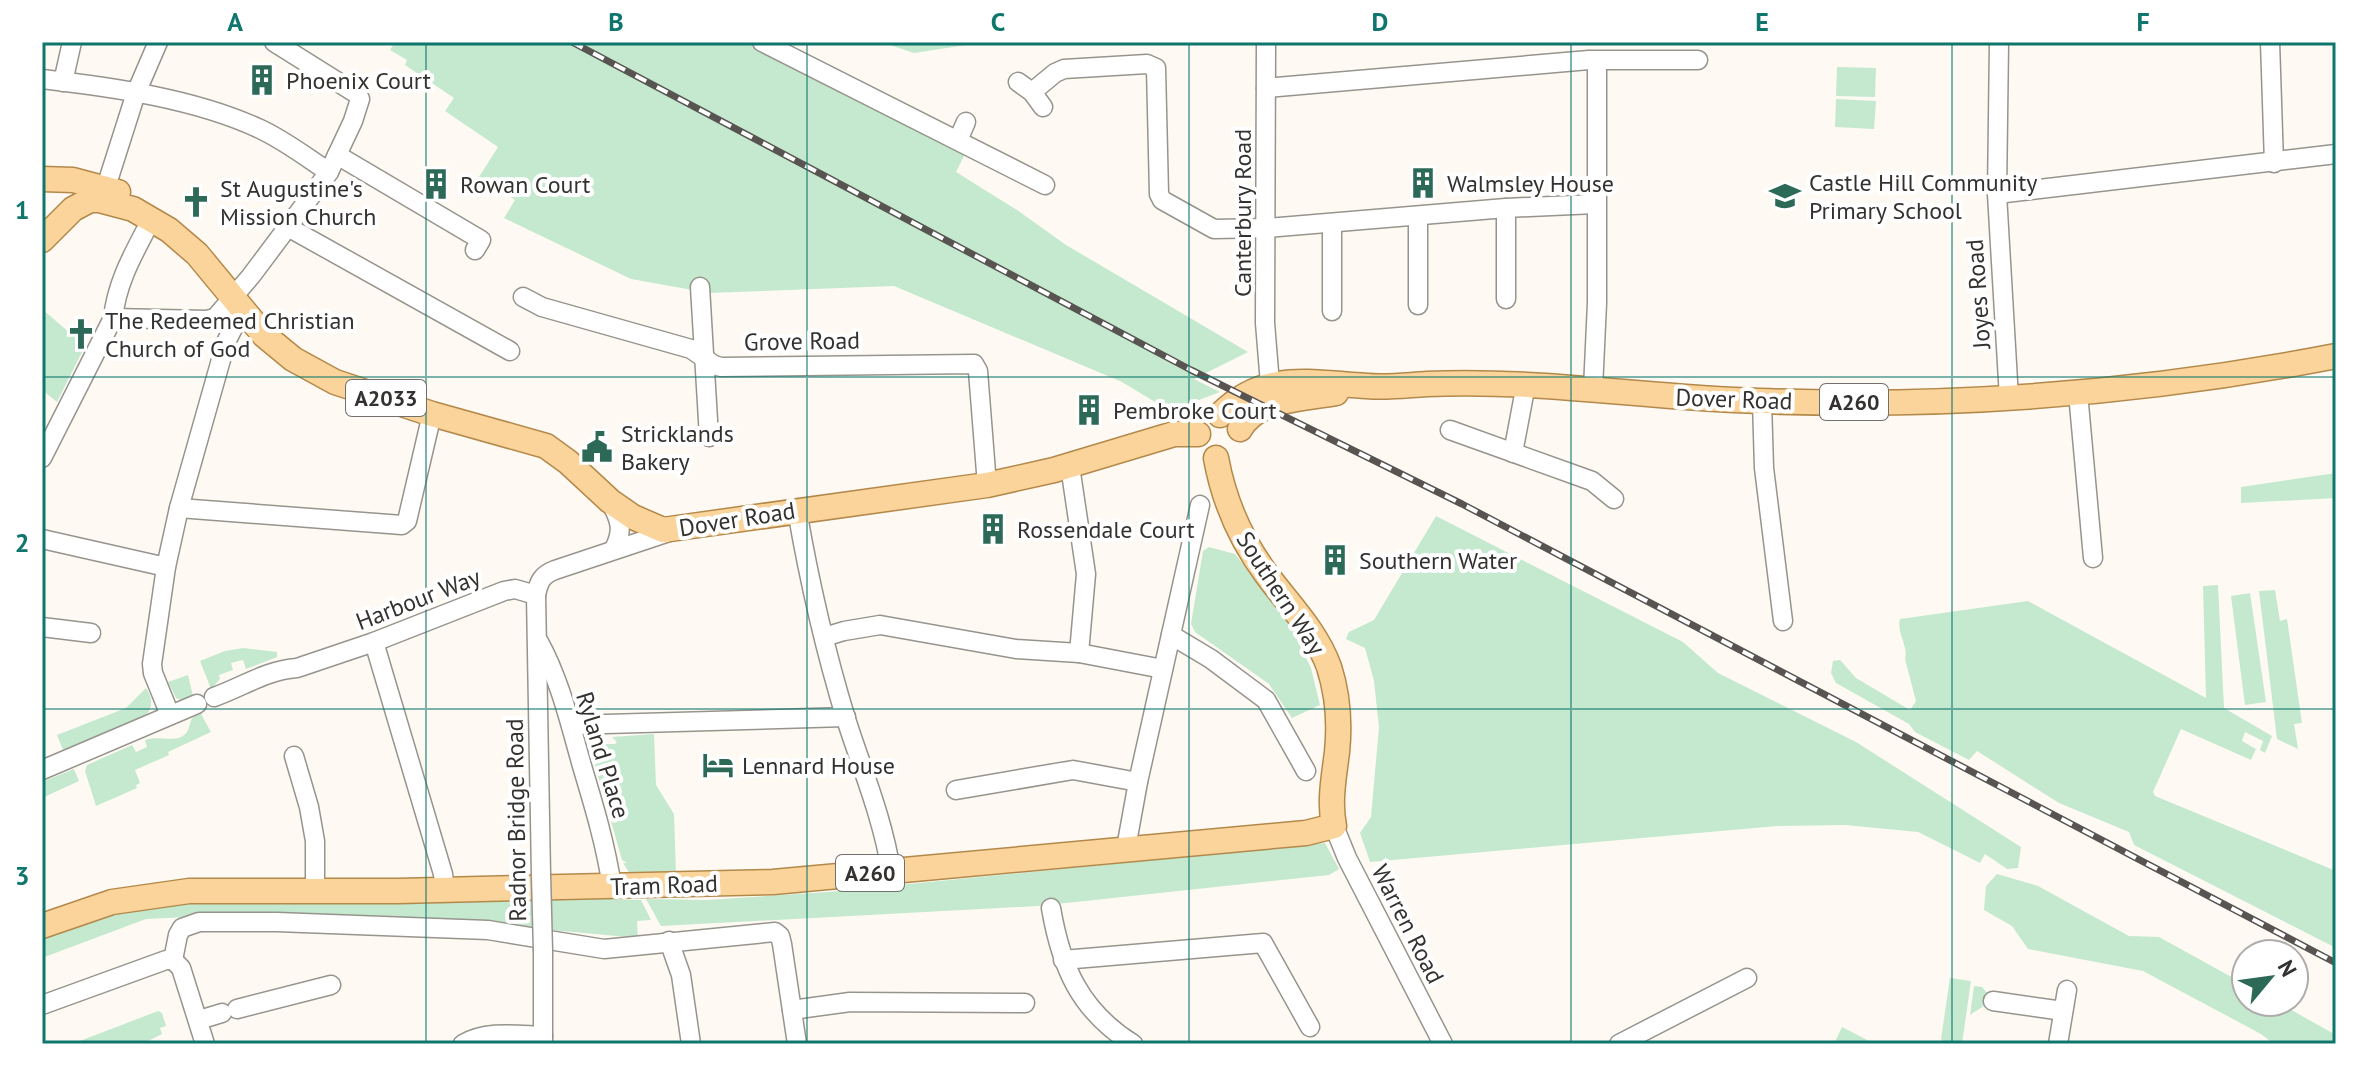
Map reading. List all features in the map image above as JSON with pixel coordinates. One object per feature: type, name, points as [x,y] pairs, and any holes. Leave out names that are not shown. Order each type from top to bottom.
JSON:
[{"type":"main road","name":"A2033","points":[[42,179],[73,180],[106,187],[122,194],[142,214]]},
{"type":"main road","name":"A2033","points":[[42,240],[73,209],[90,200],[142,214]]},
{"type":"main road","name":"Dover Road","points":[[142,214],[169,230],[197,254],[279,348],[313,370],[335,382],[432,414],[546,446],[610,501],[646,524],[672,531],[797,510],[987,485],[1070,466],[1174,434],[1198,434]]},
{"type":"main road","name":"Dover Road","points":[[1370,387],[1261,409],[1247,418],[1230,422],[1235,399],[1270,384],[1303,382],[1370,387],[1526,384],[1672,398],[1762,402],[1920,402],[2078,393],[2192,380],[2336,356]]},
{"type":"main road","points":[[1203,422],[1230,422],[1241,436],[1231,455],[1216,458],[1205,452],[1198,441],[1198,434],[1203,422]]},
{"type":"main road","name":"Southern Way","points":[[1216,458],[1236,526],[1267,576],[1315,638],[1328,665],[1339,720],[1332,798],[1334,826]]},
{"type":"main road","points":[[1288,834],[1313,818],[1332,798]]},
{"type":"main road","name":"Tram Road","points":[[42,926],[86,909],[140,897],[201,890],[445,890],[773,882],[1306,833],[1334,826]]},
{"type":"street","points":[[63,82],[72,42]]},
{"type":"street","points":[[106,187],[136,93],[158,42]]},
{"type":"street","points":[[170,715],[152,664],[166,567],[179,508],[238,303],[286,226],[333,164],[360,99],[357,94],[274,42]]},
{"type":"street","points":[[762,42],[1045,185]]},
{"type":"street","name":"Canterbury Road","points":[[1266,42],[1265,323],[1270,384]]},
{"type":"street","name":"Joyes Road","points":[[1999,42],[1997,194],[2009,398]]},
{"type":"street","points":[[2270,42],[2274,163]]},
{"type":"street","points":[[1266,88],[1591,55],[1698,60]]},
{"type":"street","points":[[1591,55],[1597,303],[1593,389]]},
{"type":"street","points":[[1031,94],[1064,69],[1147,64],[1156,68],[1159,194],[1162,200],[1214,229],[1596,204]]},
{"type":"street","points":[[42,79],[136,93],[240,120],[481,240],[475,250]]},
{"type":"street","points":[[958,140],[966,122]]},
{"type":"street","points":[[1997,194],[2336,154]]},
{"type":"street","points":[[1506,208],[1506,299]]},
{"type":"street","points":[[42,458],[113,318],[120,279],[142,214]]},
{"type":"street","points":[[1418,216],[1418,305]]},
{"type":"street","points":[[1332,223],[1332,311]]},
{"type":"street","points":[[286,226],[510,351]]},
{"type":"street","points":[[700,287],[709,437]]},
{"type":"street","name":"Grove Road","points":[[523,297],[542,307],[691,349],[721,367],[974,364],[978,371],[987,485]]},
{"type":"street","points":[[113,318],[206,320],[238,303]]},
{"type":"street","points":[[1513,453],[1526,384]]},
{"type":"street","points":[[2078,393],[2093,558]]},
{"type":"street","points":[[1762,402],[1764,468],[1783,621]]},
{"type":"street","points":[[179,508],[402,525],[407,521],[432,414]]},
{"type":"street","points":[[1470,437],[1476,418]]},
{"type":"street","points":[[1450,430],[1599,485],[1614,499]]},
{"type":"street","points":[[1070,466],[1086,574],[1079,653]]},
{"type":"street","points":[[1599,485],[1610,469]]},
{"type":"street","points":[[610,501],[621,530],[614,549]]},
{"type":"street","points":[[1126,848],[1200,505]]},
{"type":"street","points":[[797,510],[824,637],[887,848],[891,871]]},
{"type":"street","points":[[536,595],[538,582],[547,573],[672,531]]},
{"type":"street","points":[[1194,532],[1214,536]]},
{"type":"street","points":[[42,539],[166,567]]},
{"type":"street","name":"Harbour Way","points":[[214,697],[246,681],[297,668],[374,642],[504,591],[515,589],[536,595]]},
{"type":"street","name":"Radnor Bridge Road","points":[[536,595],[543,1040]]},
{"type":"street","points":[[824,637],[880,625],[1016,649],[1079,653],[1163,669]]},
{"type":"street","points":[[42,627],[91,633]]},
{"type":"street","points":[[1171,635],[1211,659],[1266,700],[1299,738],[1306,771]]},
{"type":"street","name":"Ryland Place","points":[[538,639],[549,660],[571,725],[605,846],[612,887]]},
{"type":"street","points":[[374,642],[443,874],[445,890]]},
{"type":"street","points":[[42,770],[197,704]]},
{"type":"street","points":[[538,708],[565,705]]},
{"type":"street","points":[[571,725],[846,717]]},
{"type":"street","points":[[294,756],[315,841],[315,890]]},
{"type":"street","points":[[956,790],[1073,770],[1138,782]]},
{"type":"street","name":"Warren Road","points":[[1334,826],[1347,858],[1443,1044]]},
{"type":"street","points":[[1051,908],[1057,943],[1077,989],[1088,1004],[1133,1044]]},
{"type":"street","points":[[173,960],[182,928],[199,922],[488,930],[604,949],[775,932],[782,944],[797,1044]]},
{"type":"street","points":[[669,941],[681,975],[691,1044]]},
{"type":"street","points":[[1063,960],[1263,943],[1310,1027]]},
{"type":"street","points":[[42,1005],[173,960],[181,968],[205,1044]]},
{"type":"street","points":[[1619,1044],[1747,978]]},
{"type":"street","points":[[2060,1044],[2067,990]]},
{"type":"street","points":[[199,1020],[323,993]]},
{"type":"street","points":[[1993,1001],[2063,1011]]},
{"type":"street","points":[[792,1010],[850,1002],[1025,1003]]},
{"type":"street","points":[[463,1044],[479,1036],[494,1034],[543,1040]]},
{"type":"green space","points":[[395,42],[745,42],[966,152],[956,172],[1066,245],[1248,352],[1194,379],[1220,392],[1170,411],[1122,382],[894,286],[709,293],[631,279],[504,218],[515,200],[479,177],[498,147],[445,111],[454,98],[405,65],[407,60],[390,50]]},
{"type":"green space","points":[[881,42],[986,42],[914,53]]},
{"type":"green space","points":[[1837,67],[1876,68],[1875,97],[1836,96]]},
{"type":"green space","points":[[1836,99],[1876,101],[1874,129],[1835,127]]},
{"type":"green space","points":[[42,309],[85,346],[57,402],[42,390]]},
{"type":"green space","points":[[2336,473],[2336,498],[2241,503],[2241,487]]},
{"type":"green space","points":[[1436,516],[1683,642],[1718,673],[1856,742],[2021,847],[2018,868],[2007,869],[1985,854],[1980,863],[1918,832],[1845,825],[1777,826],[1370,862],[1360,833],[1371,817],[1379,727],[1374,681],[1365,648],[1346,639],[1349,632],[1374,620]]},
{"type":"green space","points":[[1209,547],[1235,554],[1289,623],[1311,668],[1320,705],[1292,718],[1269,684],[1195,632],[1191,624],[1203,551]]},
{"type":"green space","points":[[2218,585],[2224,708],[2272,736],[2265,753],[2260,750],[2263,741],[2245,732],[2242,741],[2256,749],[2251,760],[2181,729],[2153,792],[2155,796],[2336,871],[2336,948],[2134,845],[2129,832],[2059,803],[1977,751],[1969,760],[1915,732],[1909,724],[1836,683],[1831,673],[1833,661],[1840,660],[1856,678],[1910,710],[1916,701],[1905,659],[1900,619],[2028,601],[2206,698],[2203,586]]},
{"type":"green space","points":[[2275,590],[2280,621],[2287,619],[2302,723],[2294,724],[2298,749],[2277,739],[2259,591]]},
{"type":"green space","points":[[2250,593],[2266,702],[2245,705],[2231,596]]},
{"type":"green space","points":[[243,648],[277,652],[277,657],[246,669],[243,660],[231,663],[233,670],[219,675],[220,679],[211,689],[200,661]]},
{"type":"green space","points":[[188,675],[193,696],[181,700],[176,698],[168,682]]},
{"type":"green space","points":[[146,688],[151,702],[146,715],[63,750],[57,735],[126,708]]},
{"type":"green space","points":[[201,714],[211,732],[135,770],[140,783],[136,785],[137,788],[96,806],[85,771],[87,765],[132,745],[136,752],[147,747],[145,740],[180,737],[188,730],[193,717]]},
{"type":"green space","points":[[654,734],[656,785],[674,814],[676,874],[630,874],[623,863],[627,863],[622,860],[588,740],[604,737],[605,744],[615,744],[617,742],[612,737]]},
{"type":"green space","points":[[74,769],[79,781],[42,798],[42,782]]},
{"type":"green space","points":[[1325,843],[1339,869],[1329,875],[1038,906],[661,926],[646,899],[706,900],[828,892]]},
{"type":"green space","points":[[1997,874],[2038,886],[2129,936],[2159,937],[2230,976],[2230,1017],[2143,971],[2028,949],[2012,926],[1984,910],[1986,886]]},
{"type":"green space","points":[[527,896],[641,900],[651,920],[637,921],[638,938],[486,924],[190,917],[146,919],[42,958],[42,936],[140,904]]},
{"type":"green space","points":[[1950,978],[1971,981],[1962,1044],[1946,1044],[1941,1039]]},
{"type":"green space","points":[[1974,986],[1982,987],[1988,994],[1987,1004],[1970,1015]]},
{"type":"green space","points":[[158,1011],[162,1013],[166,1026],[160,1028],[162,1034],[142,1044],[72,1044]]},
{"type":"green space","points":[[2231,1018],[2306,1018],[2336,1035],[2336,1044],[2274,1044]]},
{"type":"green space","points":[[1842,1027],[1871,1042],[1873,1044],[1834,1044]]},
{"type":"railway","points":[[572,42],[1191,370],[1462,504],[2336,963]]},
{"type":"place","name":"Phoenix Court","points":[[262,80]]},
{"type":"place","name":"Walmsley House","points":[[1423,183]]},
{"type":"place","name":"Rowan Court","points":[[436,184]]},
{"type":"place","name":"Castle Hill Community Primary School","points":[[1785,196]]},
{"type":"place","name":"St Augustine's Mission Church","points":[[196,202]]},
{"type":"place","name":"The Redeemed Christian Church of God","points":[[81,334]]},
{"type":"place","name":"Pembroke Court","points":[[1089,410]]},
{"type":"place","name":"Stricklands Bakery","points":[[597,447]]},
{"type":"place","name":"Rossendale Court","points":[[993,529]]},
{"type":"place","name":"Southern Water","points":[[1335,560]]},
{"type":"place","name":"Lennard House","points":[[718,765]]}]
